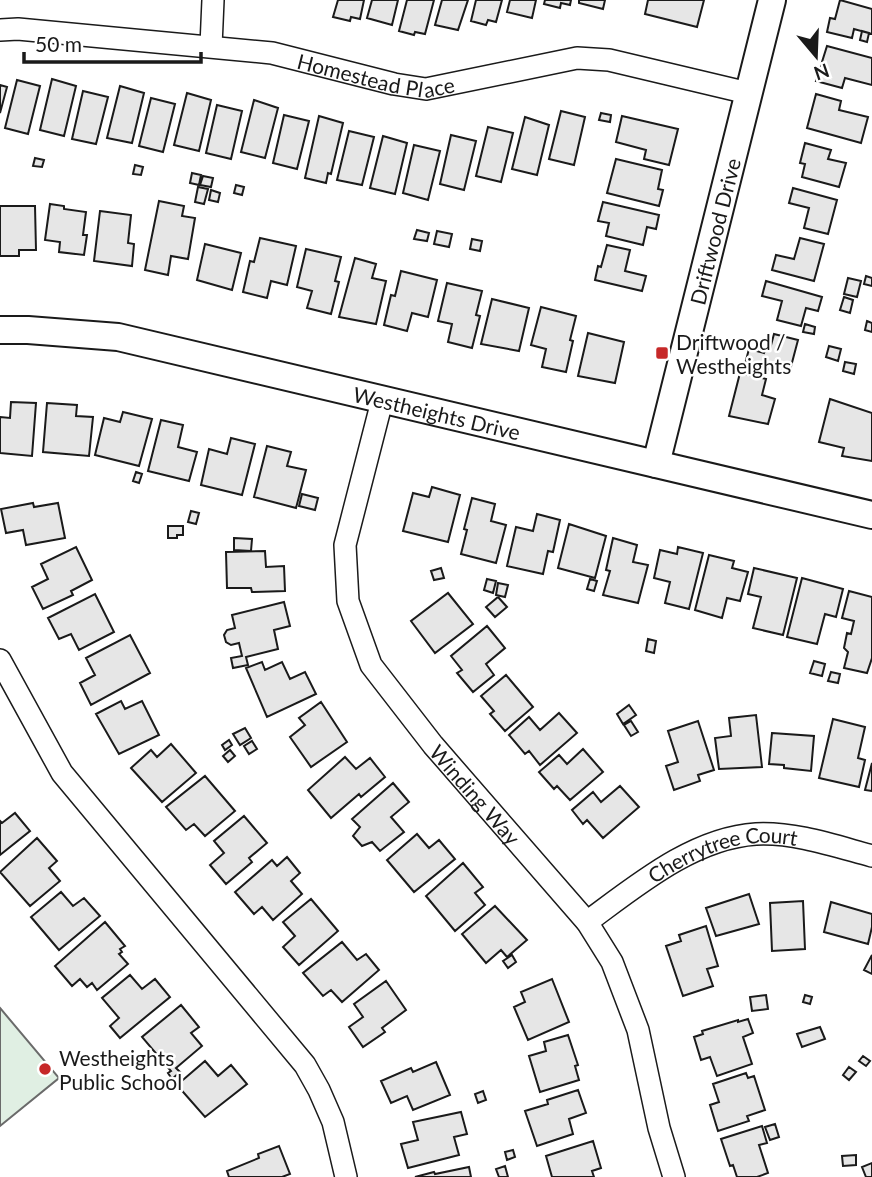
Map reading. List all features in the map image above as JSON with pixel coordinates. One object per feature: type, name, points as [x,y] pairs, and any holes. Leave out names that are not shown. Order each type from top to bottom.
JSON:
[{"type":"street","points":[[211,46],[213,0]]},
{"type":"street","name":"Driftwood Drive","points":[[656,464],[772,0]]},
{"type":"street","name":"Homestead Place","points":[[0,30],[32,30],[272,53],[394,84],[426,89],[577,58],[609,60],[748,93]]},
{"type":"street","name":"Westheights Drive","points":[[0,330],[118,337],[872,515]]},
{"type":"street","name":"Winding Way","points":[[382,401],[345,545],[348,601],[371,665],[433,745],[587,922],[612,962],[638,1030],[659,1128],[674,1177]]},
{"type":"street","points":[[0,660],[62,773],[305,1065],[333,1122],[345,1177]]},
{"type":"street","name":"Cherrytree Court","points":[[587,922],[672,863],[713,844],[756,834],[790,836],[872,856]]},
{"type":"green space","points":[[0,1008],[59,1078],[0,1126]]},
{"type":"building","points":[[338,0],[364,0],[360,19],[351,17],[350,21],[333,17]]},
{"type":"building","points":[[372,0],[398,0],[392,25],[367,18]]},
{"type":"building","points":[[407,0],[434,0],[425,34],[415,32],[414,35],[399,31]]},
{"type":"building","points":[[442,0],[468,0],[458,30],[435,25]]},
{"type":"building","points":[[476,0],[502,0],[496,22],[488,20],[486,25],[471,21]]},
{"type":"building","points":[[510,0],[536,0],[532,18],[507,12]]},
{"type":"building","points":[[545,0],[571,0],[570,5],[561,3],[560,8],[544,4]]},
{"type":"building","points":[[579,0],[605,0],[603,9],[579,3]]},
{"type":"building","points":[[648,0],[704,0],[697,27],[645,14]]},
{"type":"building","points":[[840,0],[872,9],[872,34],[854,29],[852,38],[827,32],[830,18],[835,19]]},
{"type":"building","points":[[862,31],[869,33],[867,42],[860,40]]},
{"type":"building","points":[[827,46],[872,58],[872,85],[845,78],[842,88],[816,81]]},
{"type":"building","points":[[52,79],[76,86],[64,136],[40,130]]},
{"type":"building","points":[[17,80],[40,86],[28,134],[5,128]]},
{"type":"building","points":[[0,85],[7,87],[0,113]]},
{"type":"building","points":[[120,86],[144,93],[132,143],[107,138]]},
{"type":"building","points":[[83,91],[108,97],[96,144],[72,139]]},
{"type":"building","points":[[187,93],[211,100],[199,151],[174,145]]},
{"type":"building","points":[[816,94],[841,101],[839,110],[868,117],[861,143],[807,128]]},
{"type":"building","points":[[151,98],[175,104],[163,152],[139,146]]},
{"type":"building","points":[[254,100],[278,108],[265,158],[241,152]]},
{"type":"building","points":[[217,105],[242,111],[231,159],[206,153]]},
{"type":"building","points":[[561,111],[585,117],[574,165],[549,159]]},
{"type":"building","points":[[601,113],[611,115],[610,122],[599,120]]},
{"type":"building","points":[[284,115],[309,121],[297,169],[273,163]]},
{"type":"building","points":[[319,116],[343,123],[331,174],[328,173],[326,183],[305,178]]},
{"type":"building","points":[[622,116],[678,129],[669,165],[644,159],[646,150],[616,142]]},
{"type":"building","points":[[525,117],[549,125],[537,175],[512,169]]},
{"type":"building","points":[[488,127],[513,133],[501,182],[476,176]]},
{"type":"building","points":[[349,131],[374,137],[362,185],[337,180]]},
{"type":"building","points":[[451,135],[476,141],[464,190],[440,184]]},
{"type":"building","points":[[383,136],[407,143],[395,194],[370,188]]},
{"type":"building","points":[[805,143],[831,150],[828,159],[846,163],[839,187],[802,177],[805,164],[800,163]]},
{"type":"building","points":[[414,145],[440,151],[428,200],[403,193]]},
{"type":"building","points":[[35,158],[44,160],[42,167],[33,166]]},
{"type":"building","points":[[616,159],[662,170],[658,189],[663,190],[659,206],[607,193]]},
{"type":"building","points":[[135,165],[143,167],[141,175],[133,174]]},
{"type":"building","points":[[192,173],[201,175],[199,185],[190,183]]},
{"type":"building","points":[[203,176],[213,178],[211,187],[200,185]]},
{"type":"building","points":[[236,185],[244,187],[242,195],[234,193]]},
{"type":"building","points":[[198,187],[208,189],[204,204],[195,202]]},
{"type":"building","points":[[793,188],[837,200],[828,234],[804,228],[809,208],[789,203]]},
{"type":"building","points":[[211,190],[220,193],[218,202],[209,200]]},
{"type":"building","points":[[159,201],[184,206],[182,216],[195,218],[188,259],[171,256],[168,275],[145,270]]},
{"type":"building","points":[[603,202],[659,215],[656,229],[647,227],[643,245],[606,236],[609,223],[598,221]]},
{"type":"building","points":[[50,204],[86,212],[84,255],[59,252],[60,242],[45,240]]},
{"type":"building","points":[[0,206],[35,206],[36,250],[19,250],[19,256],[0,256]]},
{"type":"building","points":[[100,211],[131,215],[128,243],[134,244],[132,266],[94,261]]},
{"type":"building","points":[[417,230],[429,233],[427,241],[414,239]]},
{"type":"building","points":[[437,231],[452,234],[449,247],[434,244]]},
{"type":"building","points":[[260,238],[296,246],[287,285],[271,281],[267,298],[243,292],[250,261],[254,262]]},
{"type":"building","points":[[800,238],[824,244],[814,281],[772,270],[776,255],[794,259]]},
{"type":"building","points":[[472,239],[482,241],[480,251],[470,249]]},
{"type":"building","points":[[205,244],[241,253],[232,290],[197,280]]},
{"type":"building","points":[[607,245],[630,250],[625,271],[646,276],[642,291],[595,280]]},
{"type":"building","points":[[306,249],[341,257],[335,281],[339,282],[331,314],[307,308],[312,291],[297,287]]},
{"type":"building","points":[[355,258],[376,264],[372,278],[386,281],[376,324],[339,317]]},
{"type":"building","points":[[401,271],[437,280],[428,317],[412,313],[407,331],[384,325],[391,295],[395,296]]},
{"type":"building","points":[[866,276],[872,278],[872,286],[864,284]]},
{"type":"building","points":[[848,278],[861,281],[857,297],[844,294]]},
{"type":"building","points":[[766,281],[822,297],[818,311],[806,308],[801,326],[777,320],[782,301],[762,296]]},
{"type":"building","points":[[447,283],[482,291],[476,315],[480,316],[472,348],[448,342],[452,324],[438,321]]},
{"type":"building","points":[[844,297],[853,300],[850,313],[840,310]]},
{"type":"building","points":[[492,299],[529,308],[519,351],[481,344]]},
{"type":"building","points":[[541,307],[576,316],[566,372],[542,367],[546,349],[531,345]]},
{"type":"building","points":[[867,321],[872,323],[872,332],[865,330]]},
{"type":"building","points":[[805,324],[815,327],[814,334],[803,332]]},
{"type":"building","points":[[588,333],[624,342],[615,383],[578,376]]},
{"type":"building","points":[[774,334],[798,340],[789,374],[745,364],[749,349],[764,353],[766,348],[770,349]]},
{"type":"building","points":[[829,346],[841,349],[838,361],[826,357]]},
{"type":"building","points":[[845,362],[856,364],[854,374],[843,371]]},
{"type":"building","points":[[740,373],[766,379],[762,395],[775,399],[768,424],[729,416]]},
{"type":"building","points":[[830,399],[872,413],[872,461],[842,456],[844,448],[819,442]]},
{"type":"building","points":[[11,402],[36,403],[32,456],[0,453],[0,417],[10,418]]},
{"type":"building","points":[[47,403],[77,405],[76,416],[93,417],[89,456],[43,452]]},
{"type":"building","points":[[123,412],[152,419],[139,466],[95,455],[104,418],[120,422]]},
{"type":"building","points":[[161,420],[183,425],[178,447],[197,452],[189,481],[148,471]]},
{"type":"building","points":[[231,438],[255,444],[242,495],[201,485],[209,449],[227,454]]},
{"type":"building","points":[[267,446],[291,452],[287,466],[306,470],[296,508],[254,497]]},
{"type":"building","points":[[136,472],[142,474],[139,483],[133,481]]},
{"type":"building","points":[[432,487],[460,495],[448,542],[403,531],[413,493],[429,497]]},
{"type":"building","points":[[302,494],[318,498],[315,510],[299,506]]},
{"type":"building","points":[[472,498],[495,504],[491,521],[506,525],[496,563],[461,554]]},
{"type":"building","points":[[33,503],[34,507],[58,503],[65,538],[26,545],[23,530],[6,533],[1,509]]},
{"type":"building","points":[[191,511],[199,513],[196,524],[188,522]]},
{"type":"building","points":[[537,514],[560,520],[553,552],[548,551],[543,574],[507,566],[516,527],[533,531]]},
{"type":"building","points":[[569,524],[606,536],[595,578],[558,568]]},
{"type":"building","points":[[168,526],[183,526],[183,535],[168,538]]},
{"type":"building","points":[[234,538],[252,539],[251,551],[234,550]]},
{"type":"building","points":[[613,538],[637,545],[633,562],[648,565],[638,603],[603,595],[610,571],[606,570]]},
{"type":"building","points":[[76,547],[92,580],[71,591],[73,595],[43,609],[32,587],[48,579],[41,564]]},
{"type":"building","points":[[678,547],[703,553],[689,609],[665,603],[670,582],[654,578],[660,550],[677,554]]},
{"type":"building","points":[[265,551],[266,567],[284,566],[285,591],[252,592],[251,588],[227,588],[226,552]]},
{"type":"building","points":[[709,555],[734,561],[732,568],[748,572],[740,601],[727,598],[722,618],[695,610]]},
{"type":"building","points":[[441,568],[444,578],[434,580],[431,571]]},
{"type":"building","points":[[754,568],[797,578],[783,635],[753,628],[761,597],[748,594]]},
{"type":"building","points":[[802,578],[843,589],[836,617],[825,614],[817,644],[787,637]]},
{"type":"building","points":[[487,579],[496,581],[493,593],[484,590]]},
{"type":"building","points":[[590,579],[597,581],[594,591],[587,589]]},
{"type":"building","points":[[498,583],[508,585],[505,597],[496,595]]},
{"type":"building","points":[[849,591],[872,597],[872,658],[867,673],[844,668],[848,652],[844,648],[847,633],[851,634],[854,621],[842,618]]},
{"type":"building","points":[[448,593],[473,624],[435,653],[411,621]]},
{"type":"building","points":[[95,594],[114,632],[79,650],[71,634],[59,639],[48,618]]},
{"type":"building","points":[[498,597],[507,607],[495,617],[486,607]]},
{"type":"building","points":[[284,602],[290,626],[274,630],[278,649],[246,657],[248,665],[233,668],[231,658],[242,656],[239,643],[231,645],[226,642],[224,635],[227,630],[235,628],[232,615]]},
{"type":"building","points":[[487,626],[505,648],[486,664],[494,675],[473,692],[457,673],[462,670],[451,656]]},
{"type":"building","points":[[130,635],[150,673],[91,705],[80,683],[95,675],[86,658]]},
{"type":"building","points":[[648,639],[656,641],[654,653],[646,651]]},
{"type":"building","points":[[814,661],[825,664],[822,676],[810,673]]},
{"type":"building","points":[[262,662],[265,670],[282,662],[290,679],[305,672],[316,694],[267,717],[246,668]]},
{"type":"building","points":[[831,672],[840,674],[838,683],[828,681]]},
{"type":"building","points":[[506,675],[533,707],[505,731],[490,714],[494,711],[481,696]]},
{"type":"building","points":[[121,701],[125,709],[142,701],[159,735],[119,754],[96,714]]},
{"type":"building","points":[[321,702],[347,742],[311,767],[290,737],[305,725],[299,718]]},
{"type":"building","points":[[629,705],[636,715],[623,724],[617,714]]},
{"type":"building","points":[[559,713],[577,733],[540,765],[529,751],[525,754],[509,735],[529,717],[540,730]]},
{"type":"building","points":[[756,715],[762,767],[719,769],[715,738],[731,736],[729,718]]},
{"type":"building","points":[[833,719],[865,727],[858,758],[865,760],[859,787],[819,778]]},
{"type":"building","points":[[631,721],[638,732],[631,736],[624,725]]},
{"type":"building","points":[[698,721],[714,770],[698,775],[700,781],[674,790],[666,766],[678,762],[668,731]]},
{"type":"building","points":[[245,728],[251,738],[240,745],[233,734]]},
{"type":"building","points":[[772,733],[814,736],[811,771],[769,764]]},
{"type":"building","points":[[229,740],[232,745],[225,750],[222,745]]},
{"type":"building","points":[[252,741],[257,749],[249,754],[244,746]]},
{"type":"building","points":[[171,744],[196,773],[162,802],[131,768],[151,750],[157,757]]},
{"type":"building","points":[[583,749],[603,772],[570,800],[557,786],[554,789],[539,772],[559,755],[567,764]]},
{"type":"building","points":[[230,750],[235,756],[228,762],[223,756]]},
{"type":"building","points":[[345,757],[356,769],[370,758],[385,777],[361,797],[359,794],[331,818],[308,790]]},
{"type":"building","points":[[872,763],[872,791],[865,790]]},
{"type":"building","points":[[205,776],[235,811],[205,836],[194,824],[186,830],[166,807]]},
{"type":"building","points":[[393,783],[409,802],[391,817],[404,832],[380,851],[372,842],[362,846],[353,836],[360,827],[352,819]]},
{"type":"building","points":[[620,786],[639,807],[603,838],[587,820],[583,824],[572,810],[593,792],[601,802]]},
{"type":"building","points":[[15,813],[30,831],[0,855],[0,821],[2,823]]},
{"type":"building","points":[[244,816],[267,843],[249,858],[252,862],[226,884],[210,865],[224,853],[214,841]]},
{"type":"building","points":[[417,834],[429,848],[439,840],[455,859],[414,892],[387,860]]},
{"type":"building","points":[[37,838],[57,861],[49,868],[60,881],[30,906],[0,872]]},
{"type":"building","points":[[287,857],[300,873],[291,881],[302,894],[273,920],[262,907],[254,914],[235,892],[272,860],[277,866]]},
{"type":"building","points":[[463,863],[483,887],[475,893],[485,905],[455,931],[426,896]]},
{"type":"building","points":[[61,892],[73,906],[84,898],[100,916],[59,950],[31,917]]},
{"type":"building","points":[[749,894],[759,924],[716,936],[706,908]]},
{"type":"building","points":[[311,899],[338,931],[299,965],[283,947],[295,936],[283,922]]},
{"type":"building","points":[[803,901],[805,949],[772,951],[770,903]]},
{"type":"building","points":[[831,902],[872,914],[868,944],[824,932]]},
{"type":"building","points":[[495,906],[527,940],[507,957],[501,950],[486,963],[462,934]]},
{"type":"building","points":[[105,922],[125,946],[120,949],[122,952],[119,954],[128,964],[97,990],[92,983],[87,987],[80,979],[72,986],[55,966]]},
{"type":"building","points":[[706,926],[718,966],[707,969],[713,986],[683,996],[666,946],[681,941],[679,935]]},
{"type":"building","points":[[342,942],[357,960],[366,954],[379,970],[342,1002],[331,990],[323,996],[303,973]]},
{"type":"building","points":[[512,955],[516,962],[508,968],[503,961]]},
{"type":"building","points":[[872,955],[872,974],[864,970]]},
{"type":"building","points":[[130,975],[142,989],[155,979],[170,997],[120,1038],[110,1026],[119,1018],[102,998]]},
{"type":"building","points":[[552,979],[569,1022],[528,1040],[514,1007],[525,1002],[521,992]]},
{"type":"building","points":[[386,981],[406,1010],[382,1028],[385,1032],[363,1047],[349,1027],[363,1017],[354,1004]]},
{"type":"building","points":[[766,995],[768,1009],[752,1011],[750,997]]},
{"type":"building","points":[[805,995],[812,997],[810,1004],[803,1002]]},
{"type":"building","points":[[181,1005],[199,1027],[191,1033],[202,1046],[176,1068],[180,1072],[172,1079],[168,1073],[171,1071],[142,1037]]},
{"type":"building","points":[[748,1019],[753,1033],[743,1037],[752,1064],[717,1076],[710,1057],[701,1060],[694,1037],[703,1034],[702,1031]]},
{"type":"building","points":[[820,1027],[825,1039],[802,1047],[797,1034]]},
{"type":"building","points":[[568,1035],[578,1065],[575,1066],[579,1080],[540,1092],[529,1056],[546,1051],[544,1042]]},
{"type":"building","points":[[863,1056],[870,1061],[866,1066],[859,1061]]},
{"type":"building","points":[[205,1061],[218,1076],[231,1065],[247,1084],[205,1117],[177,1085]]},
{"type":"building","points":[[436,1062],[450,1095],[413,1110],[407,1096],[391,1103],[381,1081],[411,1068],[413,1072]]},
{"type":"building","points":[[849,1067],[856,1072],[849,1080],[843,1075]]},
{"type":"building","points":[[746,1073],[748,1078],[754,1076],[765,1110],[747,1116],[749,1121],[718,1131],[710,1105],[719,1102],[713,1084]]},
{"type":"building","points":[[578,1090],[586,1113],[569,1119],[573,1134],[537,1146],[525,1111],[548,1104],[547,1100]]},
{"type":"building","points":[[483,1091],[486,1100],[478,1103],[475,1094]]},
{"type":"building","points":[[461,1112],[467,1134],[454,1137],[459,1155],[408,1168],[401,1144],[418,1140],[413,1122]]},
{"type":"building","points":[[775,1124],[779,1137],[770,1140],[765,1127]]},
{"type":"building","points":[[762,1126],[767,1143],[759,1145],[768,1173],[757,1177],[737,1177],[733,1165],[730,1166],[721,1139]]},
{"type":"building","points":[[593,1141],[601,1168],[592,1171],[594,1177],[552,1177],[546,1156]]},
{"type":"building","points":[[279,1146],[290,1174],[282,1177],[229,1177],[227,1171],[259,1158],[258,1154]]},
{"type":"building","points":[[513,1150],[515,1157],[507,1160],[505,1152]]},
{"type":"building","points":[[856,1155],[856,1165],[843,1166],[842,1156]]},
{"type":"building","points":[[872,1163],[872,1177],[866,1177],[862,1167]]},
{"type":"building","points":[[505,1166],[508,1177],[499,1177],[496,1169]]},
{"type":"building","points":[[469,1167],[471,1177],[415,1177],[434,1172],[435,1174]]},
{"type":"place","name":"Driftwood / Westheights","points":[[662,353]]},
{"type":"place","name":"Westheights Public School","points":[[45,1069]]}]
